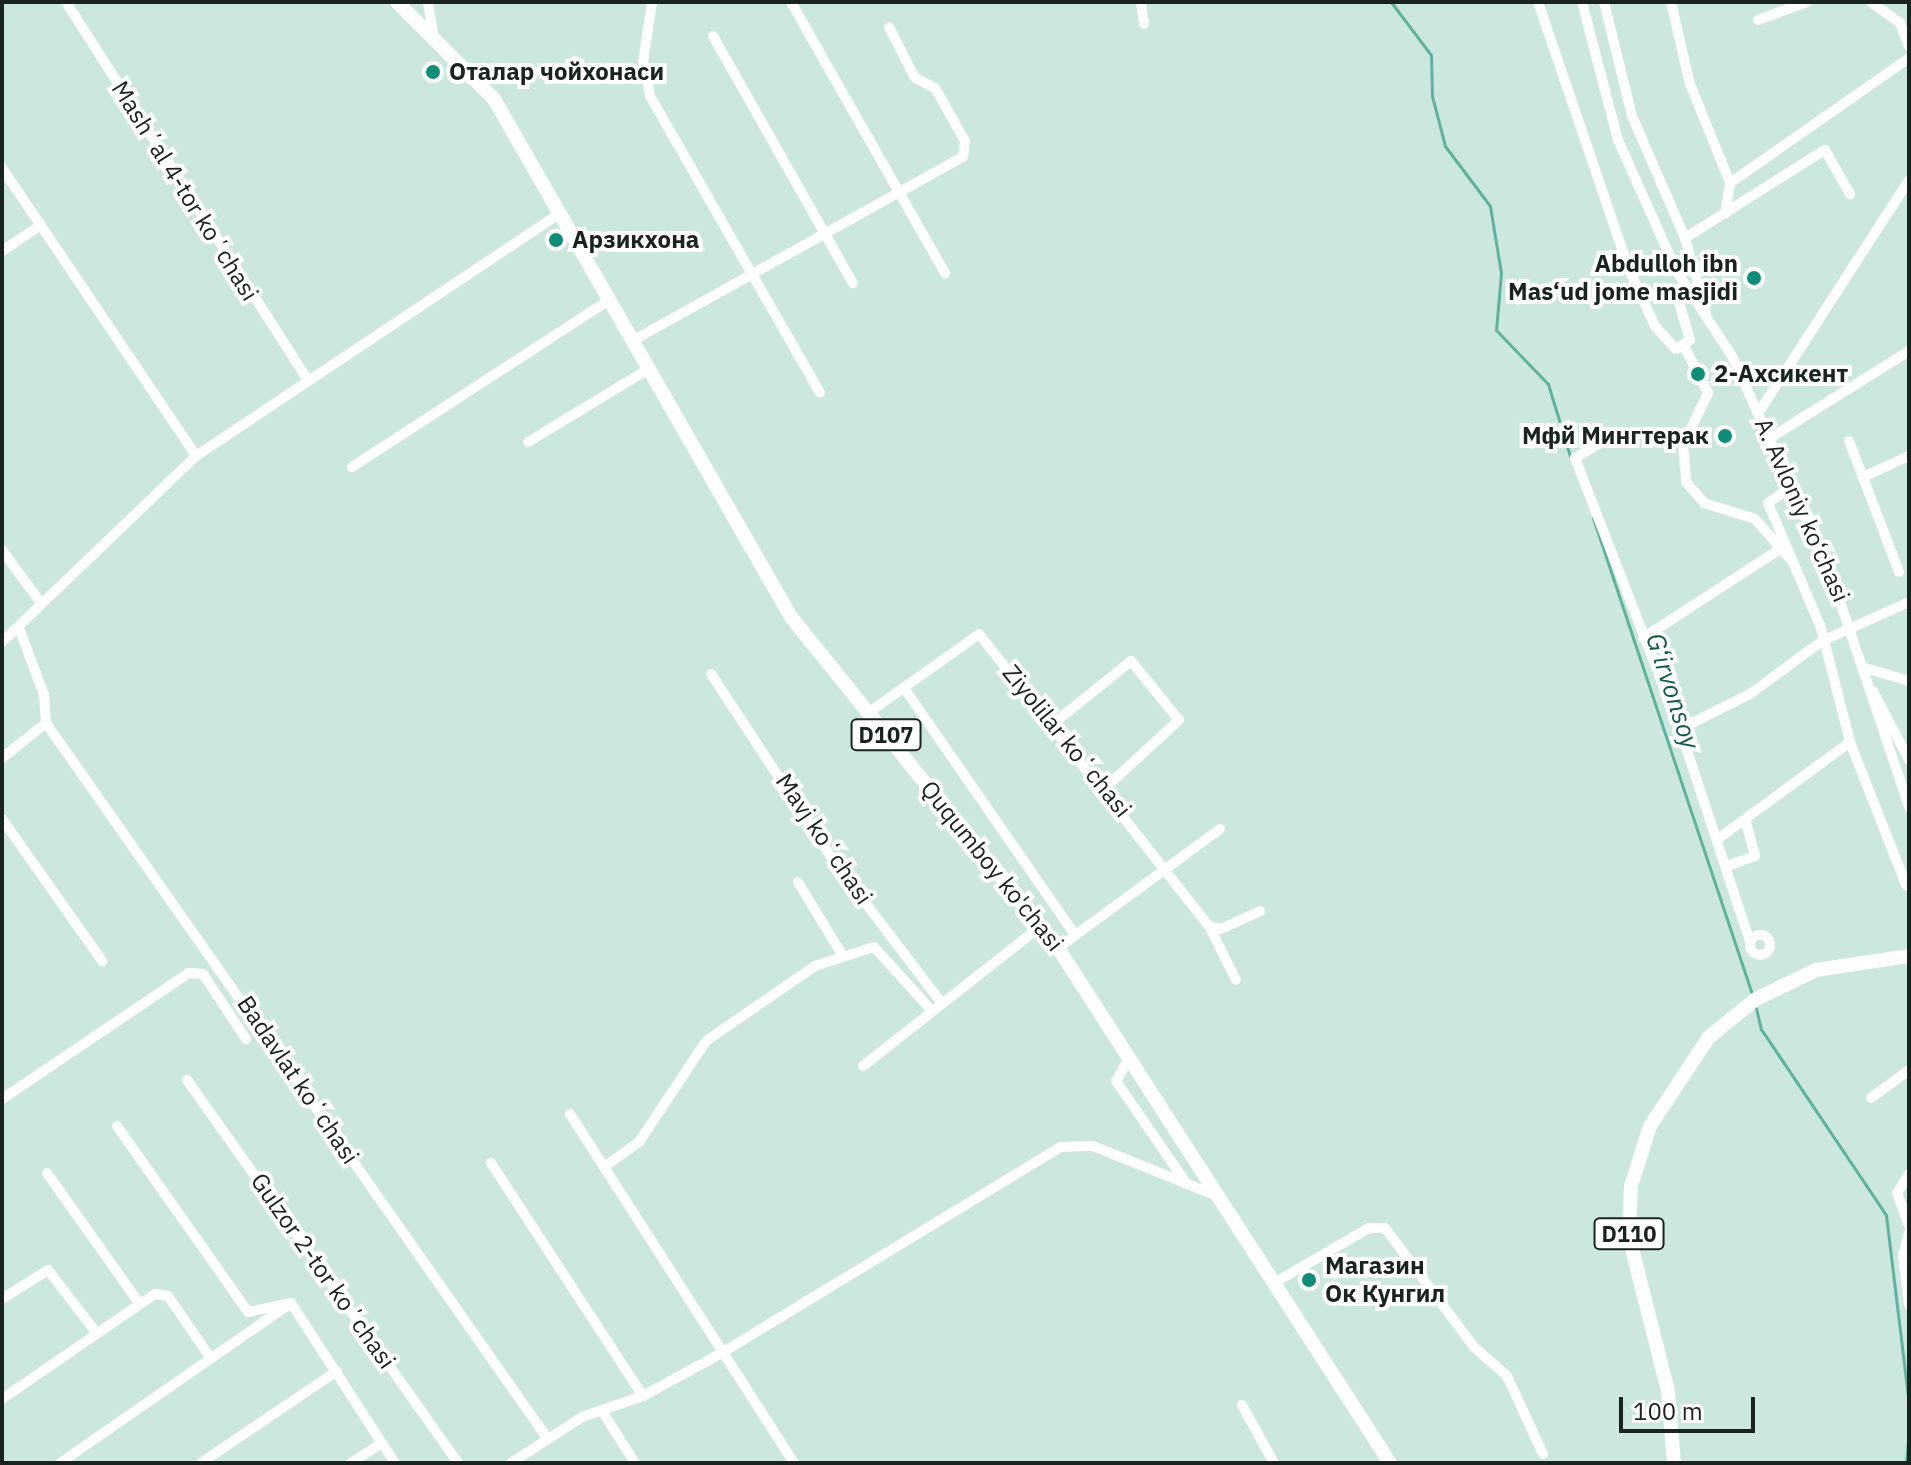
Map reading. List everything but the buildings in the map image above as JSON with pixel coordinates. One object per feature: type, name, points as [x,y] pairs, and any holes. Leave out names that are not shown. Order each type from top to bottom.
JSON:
[{"type":"main road","name":"Ququmboy ko'chasi","points":[[397,2],[433,32],[494,99],[739,536],[868,713],[1042,925],[1390,1463]]},
{"type":"main road","name":"D110","points":[[1674,1463],[1668,1391],[1632,1260],[1631,1186],[1657,1112],[1719,1025],[1795,977],[1909,956]]},
{"type":"street","name":"Mashʼal 4-tor koʼchasi","points":[[66,2],[306,378]]},
{"type":"street","points":[[428,2],[433,32]]},
{"type":"street","points":[[652,2],[643,62],[650,96],[820,393]]},
{"type":"street","points":[[791,2],[945,273]]},
{"type":"street","points":[[1141,2],[1144,24]]},
{"type":"street","points":[[1538,2],[1641,296],[1667,341],[1685,348],[1708,393],[1683,445],[1686,482],[1704,503],[1755,519],[1794,562]]},
{"type":"street","name":"A. Avloniy ko‘chasi","points":[[1582,2],[1618,140],[1684,285],[1707,315],[1759,412],[1854,629],[1868,683],[1909,807]]},
{"type":"street","points":[[1604,2],[1632,116],[1685,238],[1707,315]]},
{"type":"street","points":[[1671,2],[1690,84],[1730,183],[1725,214]]},
{"type":"street","points":[[1758,20],[1807,2]]},
{"type":"street","points":[[1871,2],[1900,23],[1909,46]]},
{"type":"street","points":[[632,341],[966,151],[935,88],[915,78],[889,27]]},
{"type":"street","points":[[713,36],[853,283]]},
{"type":"street","points":[[1730,183],[1909,58]]},
{"type":"street","points":[[1685,238],[1827,149],[1850,194]]},
{"type":"street","points":[[2,168],[196,456]]},
{"type":"street","points":[[1759,412],[1909,180]]},
{"type":"street","points":[[2,642],[196,456],[306,378],[560,213]]},
{"type":"street","points":[[2,251],[41,225]]},
{"type":"street","points":[[1684,285],[1678,299],[1690,335],[1685,348]]},
{"type":"street","points":[[352,467],[609,300]]},
{"type":"street","points":[[1770,438],[1909,351]]},
{"type":"street","points":[[528,442],[647,370]]},
{"type":"street","points":[[1615,434],[1575,458],[1680,729],[1719,838],[1750,942]]},
{"type":"street","points":[[1849,441],[1899,572]]},
{"type":"street","points":[[1863,477],[1909,456]]},
{"type":"street","points":[[1791,487],[1768,503],[1794,562],[1822,641],[1850,742],[1906,885]]},
{"type":"street","points":[[1643,638],[1780,549]]},
{"type":"street","points":[[2,550],[41,603]]},
{"type":"street","points":[[1680,729],[1750,694],[1822,641],[1909,602]]},
{"type":"street","name":"Badavlat koʻchasi","points":[[19,628],[46,723],[547,1438]]},
{"type":"street","name":"Ziyolilar koʻchasi","points":[[904,688],[979,634],[1167,864],[1209,926],[1236,980]]},
{"type":"street","points":[[1054,723],[1131,661],[1179,720],[1105,788]]},
{"type":"street","points":[[1865,668],[1909,681]]},
{"type":"street","name":"Mavj koʻchasi","points":[[711,674],[835,863],[941,1002]]},
{"type":"street","points":[[1868,683],[1909,760]]},
{"type":"street","points":[[868,713],[904,688],[1075,935]]},
{"type":"street","points":[[2,758],[46,723]]},
{"type":"street","points":[[1719,838],[1850,742]]},
{"type":"street","points":[[2,819],[102,961]]},
{"type":"street","points":[[1727,866],[1755,856],[1745,819]]},
{"type":"street","points":[[1058,948],[1167,864],[1220,829]]},
{"type":"street","name":"Mavj koʻchasi","points":[[798,882],[841,953]]},
{"type":"street","points":[[1209,926],[1221,929],[1260,911]]},
{"type":"street","points":[[863,1066],[1042,925]]},
{"type":"street","points":[[604,1167],[639,1142],[706,1041],[747,1006],[841,953],[880,949],[932,1011]]},
{"type":"street","points":[[2,1099],[189,973],[203,974],[246,1039]]},
{"type":"street","points":[[1129,1058],[1116,1081],[1126,1110],[1186,1183]]},
{"type":"street","points":[[1871,1098],[1909,1070]]},
{"type":"street","name":"Gulzor 2-tor koʼchasi","points":[[187,1080],[458,1463]]},
{"type":"street","points":[[570,1114],[689,1294],[720,1354],[794,1463]]},
{"type":"street","points":[[117,1126],[248,1312],[291,1303]]},
{"type":"street","points":[[511,1463],[547,1438],[602,1411],[643,1396],[720,1354],[1060,1147],[1093,1146],[1215,1195]]},
{"type":"street","points":[[491,1163],[643,1396]]},
{"type":"street","points":[[47,1173],[139,1303]]},
{"type":"street","points":[[1909,1174],[1897,1193],[1909,1226]]},
{"type":"street","points":[[1274,1283],[1369,1228],[1385,1228],[1474,1347],[1507,1376],[1543,1454]]},
{"type":"street","points":[[1909,1233],[1903,1255],[1909,1305]]},
{"type":"street","points":[[2,1299],[48,1270],[96,1332]]},
{"type":"street","points":[[2,1399],[139,1303],[168,1296],[210,1357]]},
{"type":"street","points":[[60,1463],[291,1303]]},
{"type":"street","points":[[291,1303],[395,1463]]},
{"type":"street","points":[[201,1463],[337,1371]]},
{"type":"street","points":[[1242,1405],[1274,1463]]},
{"type":"street","points":[[602,1411],[635,1463]]},
{"type":"street","points":[[351,1463],[382,1443]]},
{"type":"waterway","name":"G‘irvonsoy","points":[[1391,2],[1431,55],[1432,96],[1445,146],[1490,206],[1501,273],[1496,330],[1548,384],[1571,459]]},
{"type":"waterway","name":"G‘irvonsoy","points":[[1593,518],[1753,997]]},
{"type":"waterway","name":"G‘irvonsoy","points":[[1756,1008],[1761,1029],[1886,1215],[1909,1405]]},
{"type":"waterway","name":"G‘irvonsoy","points":[[1906,1463],[1909,1426]]},
{"type":"place","name":"Оталар чойхонаси","points":[[433,72]]},
{"type":"place","name":"Арзикхона","points":[[556,240]]},
{"type":"place","name":"Abdulloh ibn Mas‘ud jome masjidi","points":[[1754,278]]},
{"type":"place","name":"2-Ахсикент","points":[[1698,374]]},
{"type":"place","name":"Мфй Мингтерак","points":[[1725,436]]},
{"type":"place","name":"Магазин Ок Кунгил","points":[[1309,1280]]}]
